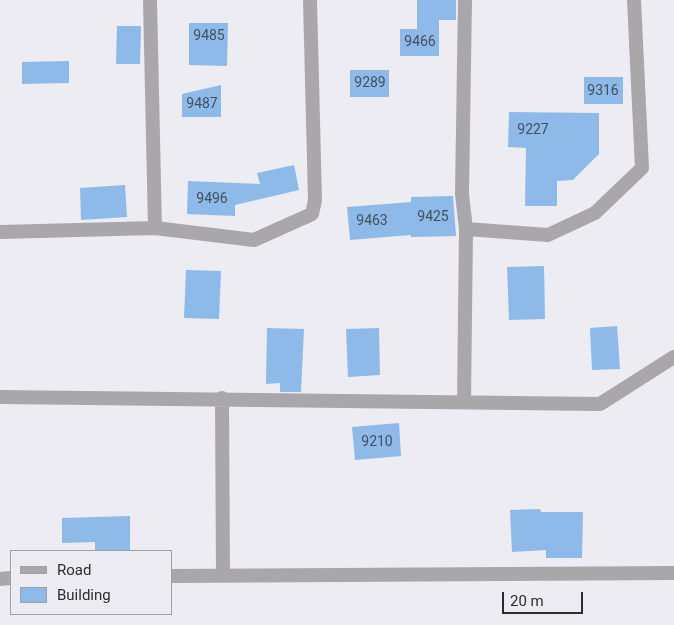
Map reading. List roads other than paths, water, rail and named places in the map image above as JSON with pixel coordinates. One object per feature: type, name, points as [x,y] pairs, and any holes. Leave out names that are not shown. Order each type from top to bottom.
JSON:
[{"type":"street","points":[[150,0],[155,228]]},
{"type":"street","points":[[0,232],[155,228],[254,240],[312,214],[316,200],[310,0]]},
{"type":"street","points":[[464,402],[466,229],[462,194],[465,0]]},
{"type":"street","points":[[466,229],[548,235],[595,213],[642,168],[634,0]]},
{"type":"street","points":[[0,397],[222,398],[600,404],[674,357]]},
{"type":"street","points":[[222,398],[223,575]]},
{"type":"street","points":[[172,576],[674,573]]}]
